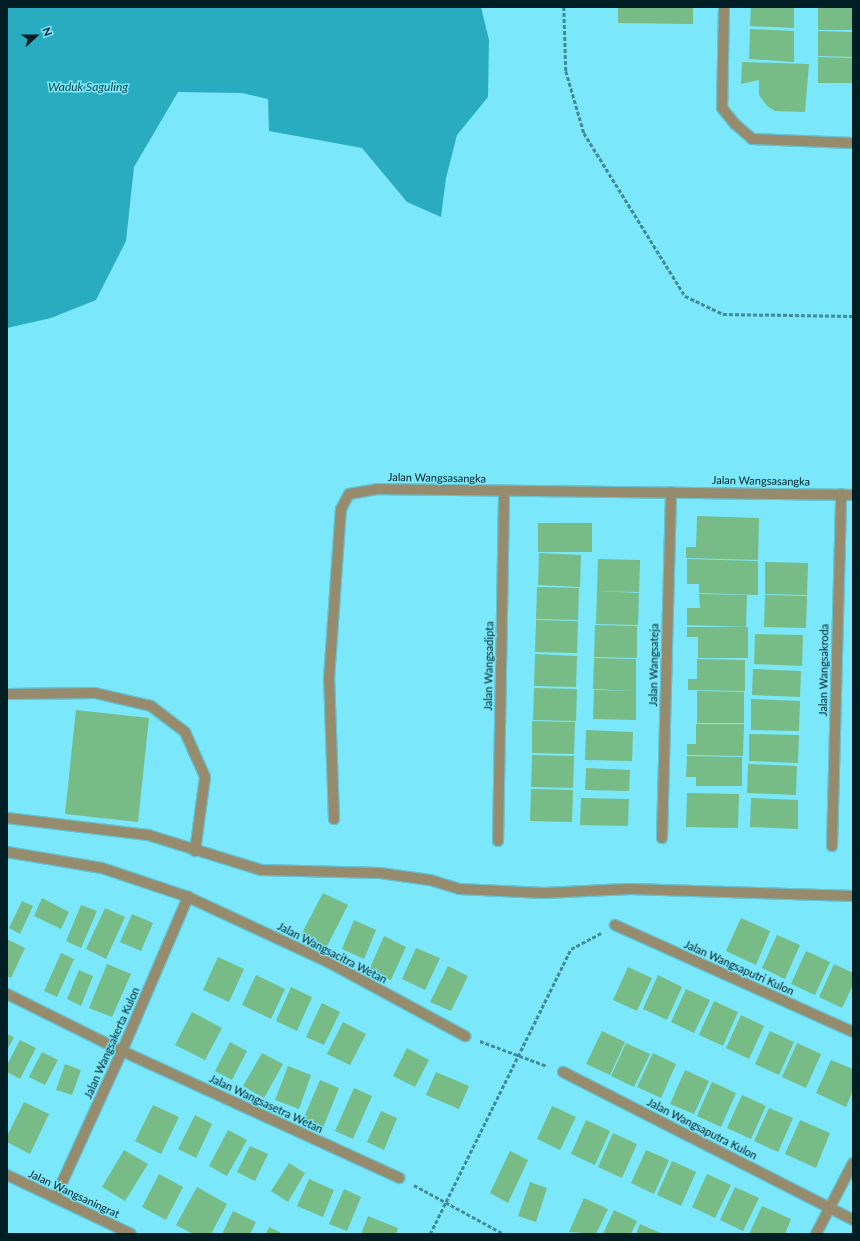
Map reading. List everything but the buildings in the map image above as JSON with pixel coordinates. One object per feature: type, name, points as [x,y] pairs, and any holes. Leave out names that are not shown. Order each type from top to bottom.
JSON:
[{"type":"street","points":[[724,7],[722,108],[735,124],[752,139],[853,143]]},
{"type":"street","name":"Jalan Wangsasangka","points":[[334,819],[329,679],[340,510],[349,494],[376,489],[853,495]]},
{"type":"street","name":"Jalan Wangsadipta","points":[[498,841],[504,491]]},
{"type":"street","name":"Jalan Wangsateja","points":[[662,838],[671,492]]},
{"type":"street","name":"Jalan Wangsakroda","points":[[832,846],[841,494]]},
{"type":"street","points":[[7,694],[95,693],[151,706],[185,732],[205,777],[195,851]]},
{"type":"street","points":[[7,818],[148,835],[195,851],[261,870],[380,873],[430,880],[458,889],[494,893],[630,889],[853,896]]},
{"type":"street","name":"Jalan Wangsacitra Wetan","points":[[7,852],[102,868],[188,897],[328,962],[464,1036]]},
{"type":"street","name":"Jalan Wangsakerta Kulon","points":[[55,1198],[122,1051],[188,897]]},
{"type":"street","name":"Jalan Wangsaputri Kulon","points":[[616,926],[853,1032]]},
{"type":"street","name":"Jalan Wangsasetra Wetan","points":[[7,994],[122,1051],[399,1178]]},
{"type":"street","name":"Jalan Wangsaputra Kulon","points":[[563,1072],[853,1220]]},
{"type":"street","points":[[816,1234],[853,1162]]},
{"type":"street","name":"Jalan Wangsaningrat","points":[[7,1175],[131,1234]]},
{"type":"path","points":[[564,7],[566,72],[584,133],[685,296],[723,314],[853,316]]},
{"type":"path","points":[[430,1234],[571,949],[616,926]]},
{"type":"path","points":[[464,1036],[563,1072]]},
{"type":"path","points":[[399,1178],[446,1201],[504,1234]]},
{"type":"water","name":"Waduk Saguling","points":[[7,7],[481,7],[489,40],[488,97],[457,135],[446,178],[441,217],[407,202],[362,148],[269,131],[268,99],[242,93],[178,92],[134,167],[126,241],[96,300],[51,318],[7,328]]}]
